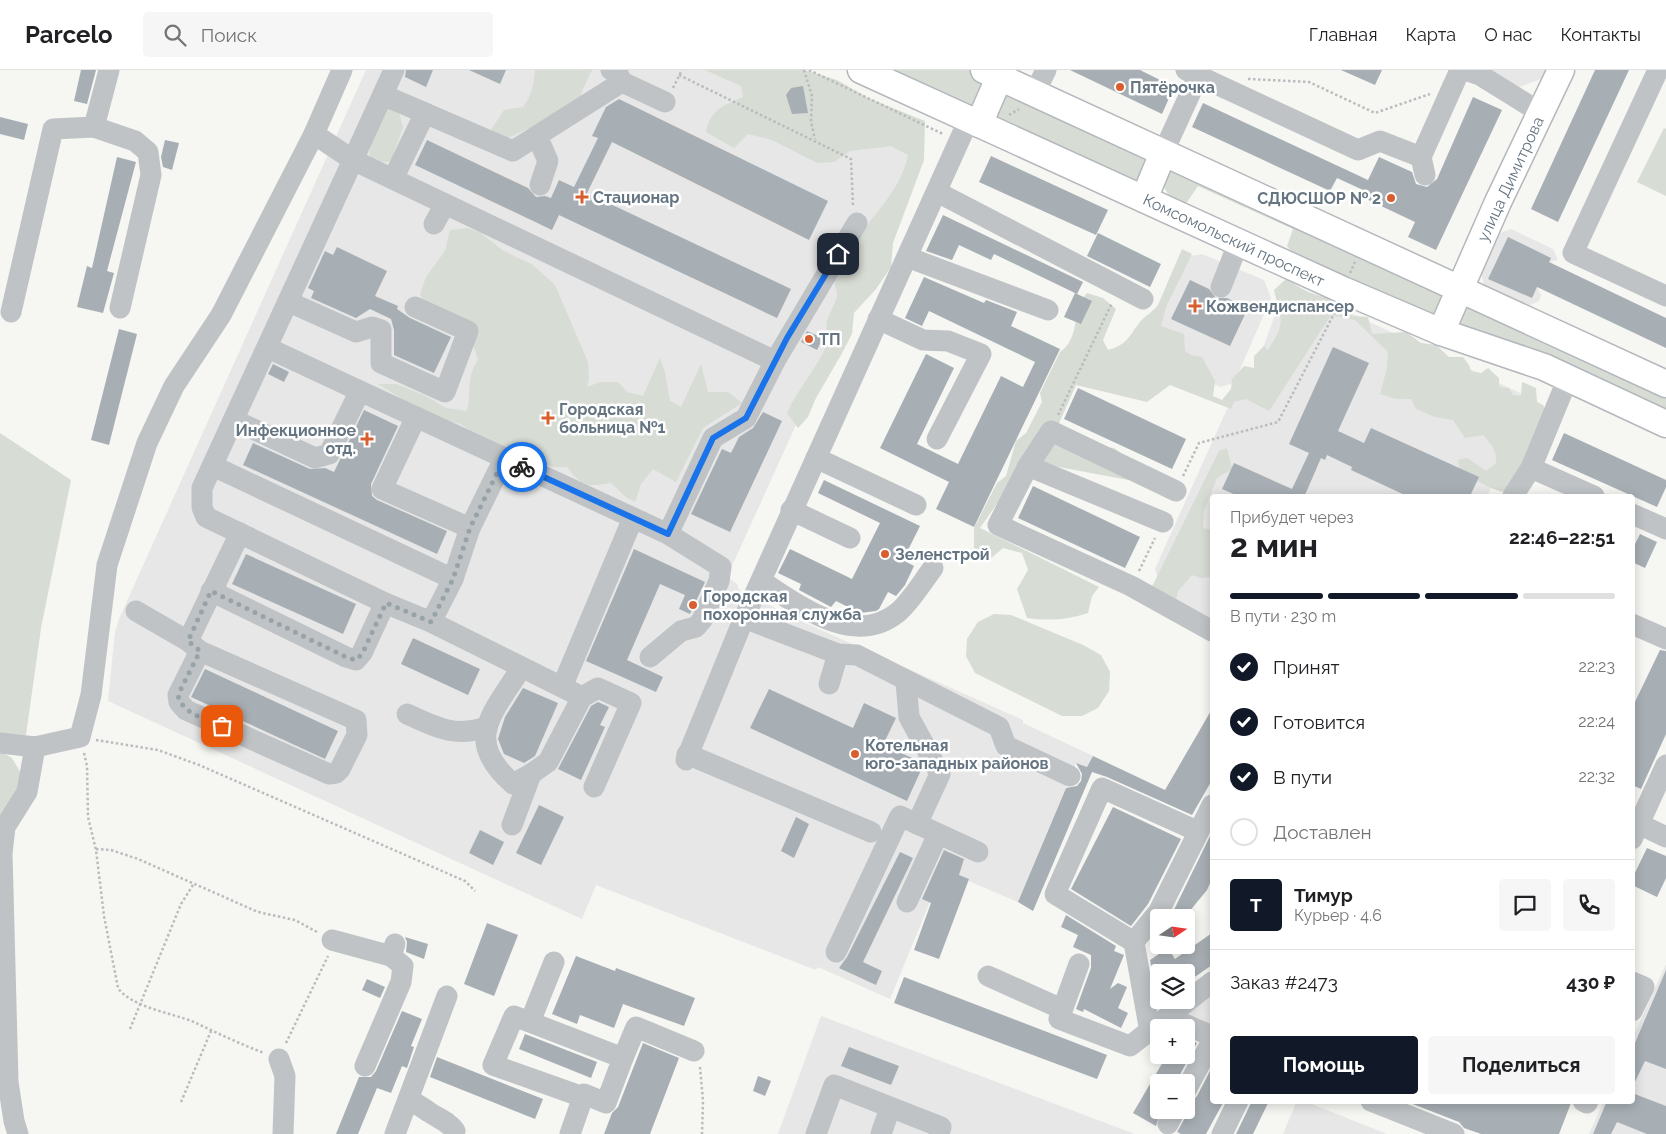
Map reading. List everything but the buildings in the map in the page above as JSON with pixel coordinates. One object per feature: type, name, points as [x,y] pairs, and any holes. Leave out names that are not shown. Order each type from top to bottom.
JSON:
[{"type":"main road","name":"Комсомольский проспект","points":[[861,70],[1238,244],[1440,332],[1544,367],[1666,424]]},
{"type":"main road","name":"улица Димитрова","points":[[1440,332],[1561,70]]},
{"type":"main road","points":[[980,124],[991,74],[1041,86],[1163,153],[1363,243],[1666,384]]},
{"type":"main road","points":[[1144,199],[1163,153]]},
{"type":"lane","points":[[94,127],[109,70]]},
{"type":"lane","points":[[0,743],[35,746],[80,737],[91,695],[108,565],[148,443],[174,386],[221,315],[314,134],[342,70]]},
{"type":"lane","points":[[394,70],[268,348],[202,488],[202,507],[206,517],[386,603],[431,622],[582,697]]},
{"type":"lane","points":[[1658,70],[1573,253],[1666,296]]},
{"type":"lane","points":[[1163,153],[1195,72],[1358,150],[1380,141],[1423,166],[1459,75],[1480,75],[1541,113]]},
{"type":"lane","points":[[383,94],[508,151],[513,151],[537,136],[617,76],[665,102]]},
{"type":"lane","points":[[393,179],[425,113]]},
{"type":"lane","points":[[871,832],[687,757],[791,510],[937,192],[980,124]]},
{"type":"lane","points":[[11,312],[53,129],[94,127],[135,141],[148,152],[151,175],[120,308]]},
{"type":"lane","points":[[314,134],[353,160],[775,361]]},
{"type":"lane","points":[[537,136],[548,160],[540,185]]},
{"type":"lane","points":[[937,192],[1143,299]]},
{"type":"lane","points":[[434,224],[445,204]]},
{"type":"lane","points":[[668,534],[713,438],[746,418],[775,361],[857,223]]},
{"type":"lane","points":[[1221,287],[1238,244]]},
{"type":"lane","points":[[908,257],[1048,310]]},
{"type":"lane","points":[[289,302],[356,332],[372,327],[381,330],[381,362],[445,392],[468,331],[416,307]]},
{"type":"lane","points":[[878,320],[924,340],[948,341],[981,354],[937,439]]},
{"type":"lane","points":[[268,348],[668,534],[721,567],[719,581],[702,620],[696,627],[681,631],[650,657]]},
{"type":"lane","points":[[1513,494],[1531,468],[1568,378]]},
{"type":"lane","points":[[234,420],[315,458],[329,454],[360,391]]},
{"type":"lane","points":[[416,417],[382,489],[470,528]]},
{"type":"lane","points":[[1176,491],[1051,431],[1028,466],[998,525],[1131,586],[1210,630]]},
{"type":"lane","points":[[816,458],[916,505]]},
{"type":"lane","points":[[431,622],[453,579],[470,528],[504,459]]},
{"type":"lane","points":[[213,466],[453,579]]},
{"type":"lane","points":[[1028,466],[1163,522]]},
{"type":"lane","points":[[1531,468],[1590,494]]},
{"type":"lane","points":[[791,510],[850,538]]},
{"type":"lane","points":[[1635,515],[1666,529]]},
{"type":"lane","points":[[562,687],[633,518]]},
{"type":"lane","points":[[136,611],[194,646],[356,720],[357,735],[340,769],[336,773],[329,774],[186,710],[179,702],[178,695],[194,646],[211,591],[240,533]]},
{"type":"lane","points":[[761,581],[823,618],[864,628],[898,613],[933,568]]},
{"type":"lane","points":[[211,591],[346,657],[356,660],[362,654],[386,603]]},
{"type":"lane","points":[[677,617],[682,622],[696,627]]},
{"type":"lane","points":[[744,618],[838,654],[857,655],[906,682],[999,727],[1006,746],[1070,776]]},
{"type":"lane","points":[[1635,625],[1666,639]]},
{"type":"lane","points":[[830,684],[838,654]]},
{"type":"lane","points":[[521,668],[486,727],[486,750],[501,773],[513,784],[548,762],[582,697],[598,688],[631,703],[594,787]]},
{"type":"lane","points":[[906,682],[910,717],[940,774],[917,824]]},
{"type":"lane","points":[[407,714],[438,729],[469,733],[486,727]]},
{"type":"lane","points":[[18,1134],[8,1082],[2,853],[5,827],[27,792],[35,746]]},
{"type":"lane","points":[[1666,765],[1636,831],[1666,837]]},
{"type":"lane","points":[[512,825],[531,774]]},
{"type":"lane","points":[[1079,964],[1059,1019],[1130,1046],[1150,1032],[1134,942],[1055,894],[1102,788],[1197,831]]},
{"type":"lane","points":[[1134,942],[1159,911],[1210,808]]},
{"type":"lane","points":[[836,952],[900,816],[978,852]]},
{"type":"lane","points":[[907,902],[938,834]]},
{"type":"lane","points":[[332,940],[393,950],[403,966],[402,982],[365,1066]]},
{"type":"lane","points":[[530,1022],[554,962]]},
{"type":"lane","points":[[988,976],[1062,1009]]},
{"type":"lane","points":[[1166,1019],[1210,984]]},
{"type":"lane","points":[[1635,984],[1644,988],[1635,1005]]},
{"type":"lane","points":[[395,1134],[447,996]]},
{"type":"lane","points":[[583,1097],[492,1065],[514,1016],[624,1058]]},
{"type":"lane","points":[[1168,1017],[1210,1035]]},
{"type":"lane","points":[[570,1134],[584,1094],[606,1103],[636,1027],[694,1051]]},
{"type":"lane","points":[[1195,1074],[1210,1046]]},
{"type":"lane","points":[[279,1059],[285,1076],[283,1134]]},
{"type":"lane","points":[[816,1134],[834,1085],[941,1127],[939,1134]]},
{"type":"lane","points":[[408,1100],[419,1104],[428,1112],[448,1122],[455,1131],[454,1134]]},
{"type":"lane","points":[[1222,1134],[1237,1104]]},
{"type":"lane","points":[[1379,1104],[1454,1134]]},
{"type":"lane","points":[[881,1134],[890,1108]]},
{"type":"path","points":[[804,70],[812,96],[811,122],[815,140]]},
{"type":"path","points":[[1244,78],[1309,82],[1375,113],[1391,109],[1459,75]]},
{"type":"path","points":[[679,76],[851,159],[852,211],[857,223]]},
{"type":"path","points":[[980,124],[1001,120],[1041,86]]},
{"type":"path","points":[[1176,491],[1199,443],[1278,422],[1338,306],[1363,243]]},
{"type":"path","points":[[1051,431],[1120,286]]},
{"type":"path","points":[[1131,586],[1163,522]]},
{"type":"path","points":[[96,849],[111,850],[138,859],[258,912],[295,920],[332,940],[328,956],[279,1059],[193,1022],[142,1004],[122,993],[118,988],[104,916],[96,849],[88,817],[87,766],[80,737],[130,747],[158,750],[199,765],[465,881],[474,891]]},
{"type":"path","points":[[130,1029],[142,1004],[181,904],[194,884]]},
{"type":"path","points":[[181,1102],[211,1031]]},
{"type":"path","points":[[694,1051],[702,1074],[702,1134]]},
{"type":"shaded area","points":[[366,70],[792,70],[923,145],[727,577],[737,584],[739,590],[803,622],[1023,720],[1023,723],[1093,756],[1087,767],[1076,763],[1018,902],[943,870],[890,999],[818,967],[816,970],[596,885],[582,919],[108,701],[115,632],[119,619]]},
{"type":"shaded area","points":[[535,70],[592,70],[582,91],[580,104],[506,139],[495,135],[491,130],[504,110],[523,107],[526,103],[532,89]]},
{"type":"shaded area","points":[[705,70],[804,70],[837,80],[868,98],[925,121],[924,160],[893,243],[891,267],[876,289],[854,313],[852,334],[816,398],[808,417],[798,428],[787,413],[827,344],[827,321],[837,296],[835,278],[851,246],[894,188],[903,172],[908,155],[891,146],[850,151],[834,162],[817,163],[772,140],[748,134],[734,148],[706,132],[714,113],[743,97],[741,86]]},
{"type":"shaded area","points":[[883,70],[969,70],[976,73],[982,88],[976,108],[969,111]]},
{"type":"shaded area","points":[[1488,70],[1548,70],[1544,78],[1519,87]]},
{"type":"shaded area","points":[[1005,91],[1148,155],[1140,184],[995,119]]},
{"type":"shaded area","points":[[386,107],[399,112],[403,127],[391,161],[382,162],[369,155],[370,145]]},
{"type":"shaded area","points":[[1664,128],[1666,129],[1666,196],[1637,182]]},
{"type":"shaded area","points":[[1168,166],[1443,293],[1445,301],[1438,312],[1430,315],[1295,256],[1287,246],[1293,229],[1198,186],[1185,205],[1171,200],[1163,185]]},
{"type":"shaded area","points":[[467,228],[481,233],[502,250],[533,265],[555,285],[588,362],[589,379],[587,387],[600,382],[618,382],[627,392],[643,396],[660,358],[665,372],[670,401],[681,407],[701,364],[708,392],[728,392],[742,403],[703,428],[676,482],[653,469],[641,484],[635,502],[627,498],[611,483],[590,485],[581,482],[567,467],[552,467],[483,439],[460,424],[439,418],[407,402],[378,384],[396,384],[426,396],[446,408],[467,411],[472,372],[478,360],[468,328],[424,302],[420,294],[426,277],[445,251],[450,230]]},
{"type":"shaded area","points":[[1511,229],[1553,249],[1558,260],[1549,262],[1537,287],[1541,295],[1539,301],[1528,306],[1484,285],[1481,272],[1498,234]]},
{"type":"shaded area","points":[[1182,249],[1192,254],[1166,307],[1161,326],[1184,334],[1185,351],[1191,355],[1202,357],[1215,381],[1213,396],[1222,400],[1231,389],[1232,379],[1244,366],[1254,368],[1254,356],[1264,346],[1268,350],[1278,332],[1281,320],[1274,290],[1286,279],[1310,293],[1340,302],[1352,316],[1368,317],[1372,334],[1406,332],[1421,343],[1436,345],[1449,357],[1463,357],[1471,371],[1481,373],[1488,368],[1499,378],[1499,387],[1509,388],[1513,395],[1521,396],[1522,382],[1536,388],[1537,402],[1543,405],[1551,419],[1514,485],[1503,492],[1460,472],[1458,460],[1467,458],[1486,471],[1496,463],[1494,451],[1489,441],[1483,435],[1465,438],[1453,420],[1435,417],[1416,409],[1411,399],[1396,399],[1380,394],[1387,368],[1388,352],[1355,320],[1331,315],[1269,411],[1246,399],[1234,402],[1231,409],[1170,385],[1147,402],[1076,385],[1052,439],[1114,448],[1143,469],[1128,480],[1043,464],[1003,495],[980,528],[1099,587],[1092,596],[1088,613],[1058,619],[1027,618],[1017,589],[1028,570],[1022,553],[1003,548],[990,559],[974,553],[974,528],[997,483],[1006,476],[1016,441],[1026,433],[1042,402],[1040,393],[1060,352],[1071,339],[1079,307],[1087,293],[1103,298],[1116,309],[1103,340],[1108,350],[1114,348],[1127,339],[1140,322],[1158,305]]},
{"type":"shaded area","points":[[1202,254],[1264,280],[1271,298],[1234,383],[1220,387],[1159,357],[1151,335],[1185,257]]},
{"type":"shaded area","points":[[1287,283],[1535,400],[1488,494],[1210,494],[1210,623],[1162,591],[1155,569],[1232,398],[1252,377]]},
{"type":"shaded area","points":[[1464,304],[1666,396],[1666,409],[1544,354],[1460,325],[1456,318]]},
{"type":"shaded area","points":[[0,433],[71,480],[41,628],[26,735],[0,734]]},
{"type":"shaded area","points":[[1227,448],[1232,469],[1217,478],[1204,511],[1203,528],[1210,530],[1210,577],[1200,578],[1192,575],[1178,591],[1174,609],[1143,605],[1219,451]]},
{"type":"shaded area","points":[[994,614],[1011,615],[1083,645],[1101,655],[1110,672],[1109,691],[1098,708],[1082,716],[1062,716],[975,673],[966,656],[967,639],[978,622]]},
{"type":"shaded area","points":[[0,751],[12,758],[22,775],[18,794],[0,827]]},
{"type":"shaded area","points":[[1666,964],[1666,1134],[1589,1134],[1603,1104],[1635,1104],[1635,1033]]},
{"type":"shaded area","points":[[1210,986],[1210,1043],[1195,1036],[1195,1019],[1169,1019],[1181,1009],[1195,1009],[1195,998]]},
{"type":"shaded area","points":[[821,1016],[1135,1134],[778,1134]]},
{"type":"shaded area","points":[[1296,1104],[1312,1104],[1387,1134],[1283,1134]]},
{"type":"way so far","points":[[222,726],[186,710],[179,702],[178,695],[200,651],[188,641],[211,591],[346,657],[356,660],[362,654],[386,603],[431,622],[453,579],[470,528],[504,459],[522,467]]},
{"type":"place","name":"Пятёрочка","points":[[1120,87]]},
{"type":"place","name":"Стационар","points":[[582,197]]},
{"type":"place","name":"СДЮСШОР № 2","points":[[1391,198]]},
{"type":"place","name":"Кожвендиспансер","points":[[1195,306]]},
{"type":"place","name":"ТП","points":[[809,339]]},
{"type":"place","name":"Городская больница №1","points":[[548,418]]},
{"type":"place","name":"Инфекционное отд.","points":[[367,439]]},
{"type":"place","name":"Зеленстрой","points":[[885,554]]},
{"type":"place","name":"Городская похоронная служба","points":[[693,605]]},
{"type":"place","name":"Котельная юго-западных районов","points":[[855,754]]},
{"type":"route","points":[[522,467],[668,534],[713,438],[746,418],[787,338],[838,254]]}]
